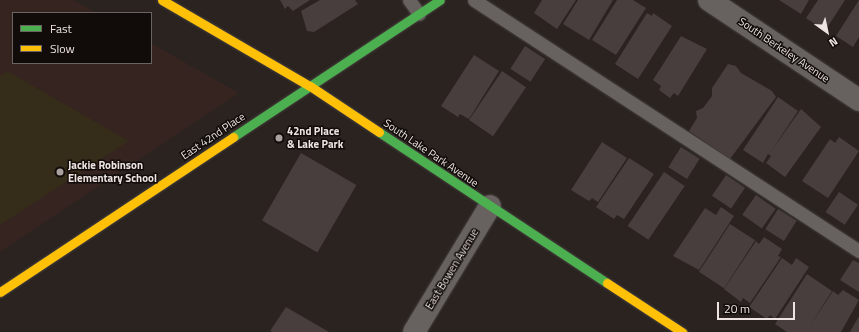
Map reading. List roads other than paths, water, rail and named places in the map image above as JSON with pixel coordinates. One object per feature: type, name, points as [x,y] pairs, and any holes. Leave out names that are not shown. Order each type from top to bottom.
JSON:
[{"type":"street","name":"South Lake Park Avenue","points":[[162,0],[310,86],[682,332]]},
{"type":"street","name":"East 42nd Place","points":[[0,292],[440,0]]},
{"type":"street","name":"South Berkeley Avenue","points":[[709,0],[859,100]]},
{"type":"street","name":"East Bowen Avenue","points":[[414,332],[490,206]]},
{"type":"lane","points":[[409,0],[419,14]]},
{"type":"lane","points":[[474,0],[859,251]]},
{"type":"place","name":"42nd Place & Lake Park","points":[[279,138]]},
{"type":"place","name":"Jackie Robinson Elementary School","points":[[60,172]]}]
